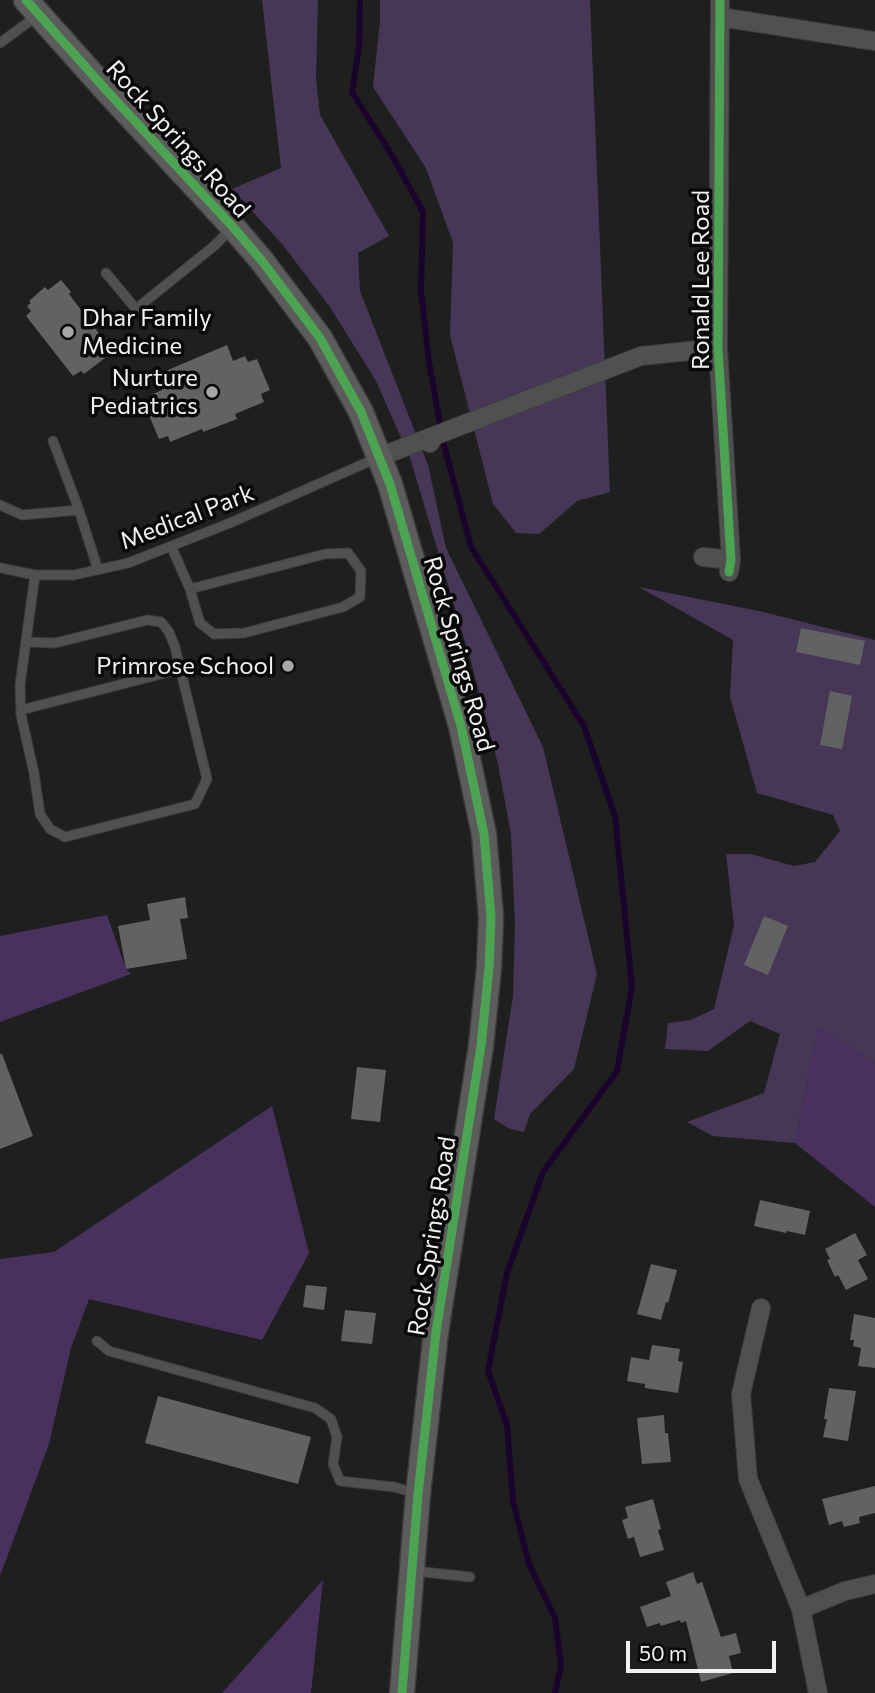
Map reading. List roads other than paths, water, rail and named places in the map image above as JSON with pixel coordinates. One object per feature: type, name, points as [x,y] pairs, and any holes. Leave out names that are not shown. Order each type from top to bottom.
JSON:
[{"type":"street","name":"Rock Springs Road","points":[[32,7],[233,227],[320,338],[361,412],[390,484],[461,726],[484,834],[491,917],[489,968],[481,1046],[436,1332],[418,1494],[402,1693]]},
{"type":"street","points":[[720,8],[875,41]]},
{"type":"street","name":"Ronald Lee Road","points":[[703,557],[730,566],[718,348],[720,8]]},
{"type":"street","points":[[379,457],[432,440],[642,356],[718,348]]},
{"type":"street","points":[[761,1308],[741,1394],[748,1479],[801,1609],[818,1693]]},
{"type":"street","points":[[801,1609],[845,1591],[875,1584]]},
{"type":"lane","points":[[0,43],[32,7]]},
{"type":"lane","points":[[106,273],[136,309],[214,246],[233,227]]},
{"type":"lane","points":[[53,441],[98,570]]},
{"type":"lane","name":"Medical Park","points":[[0,568],[35,575],[74,575],[128,563],[230,523],[379,457]]},
{"type":"lane","points":[[0,505],[22,515],[79,510]]},
{"type":"lane","points":[[171,547],[190,589],[200,623],[214,634],[244,633],[343,607],[360,597],[361,571],[348,553],[326,554],[190,589]]},
{"type":"lane","points":[[27,642],[55,643],[147,620],[162,622],[175,647],[207,779],[195,804],[65,837],[50,829],[40,814],[20,715],[20,685],[35,575]]},
{"type":"lane","points":[[21,710],[181,669]]},
{"type":"lane","points":[[97,1341],[109,1351],[315,1408],[331,1419],[337,1437],[333,1464],[340,1481],[394,1487],[418,1494]]},
{"type":"lane","points":[[412,1570],[471,1577]]},
{"type":"waterway","points":[[360,0],[359,47],[352,92],[393,157],[423,212],[421,290],[429,362],[443,441],[471,547],[584,726],[615,816],[632,987],[617,1071],[543,1172],[507,1273],[488,1371],[507,1425],[513,1501],[529,1564],[555,1618],[561,1666],[555,1693]]},
{"type":"place","name":"Dhar Family Medicine","points":[[68,332]]},
{"type":"place","name":"Nurture Pediatrics","points":[[212,392]]},
{"type":"place","name":"Primrose School","points":[[288,666]]}]
